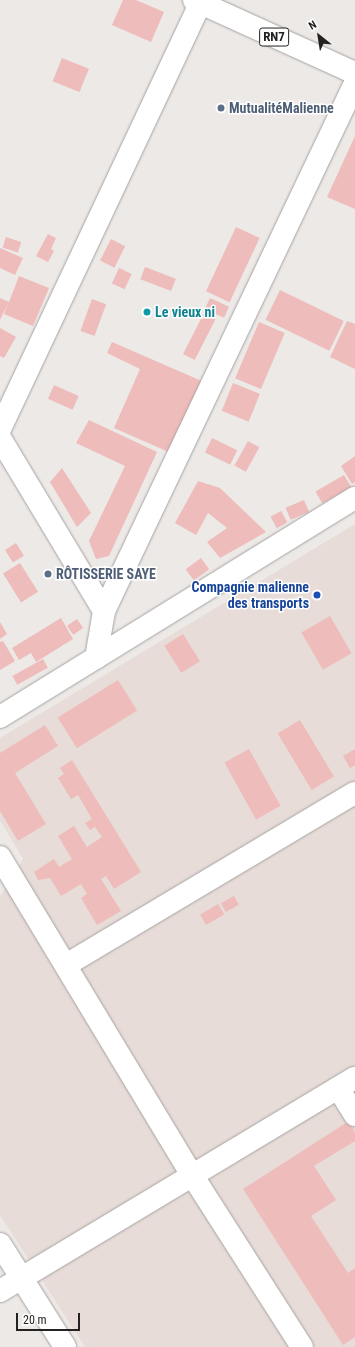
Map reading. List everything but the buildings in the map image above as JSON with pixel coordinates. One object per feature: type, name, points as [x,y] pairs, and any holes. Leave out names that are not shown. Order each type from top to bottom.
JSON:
[{"type":"main road","name":"RN7","points":[[199,1],[355,73]]},
{"type":"main road","points":[[0,429],[199,1]]},
{"type":"main road","points":[[96,658],[104,611],[355,83]]},
{"type":"main road","points":[[0,438],[104,611]]},
{"type":"main road","points":[[0,717],[355,498]]},
{"type":"main road","points":[[66,966],[355,793]]},
{"type":"main road","points":[[1,862],[66,966],[192,1175],[302,1347]]},
{"type":"main road","points":[[0,1291],[346,1083],[355,1115]]},
{"type":"main road","points":[[0,1244],[65,1347]]},
{"type":"shaded area","points":[[355,524],[355,1347],[85,1347],[0,1215],[0,897],[23,859],[0,820],[0,738]]},
{"type":"place","name":"MutualitéMalienne","points":[[221,108]]},
{"type":"place","name":"Le vieux ni","points":[[147,312]]},
{"type":"place","name":"RÔTISSERIE SAYE","points":[[48,574]]},
{"type":"place","name":"Compagnie malienne des transports","points":[[317,595]]}]
